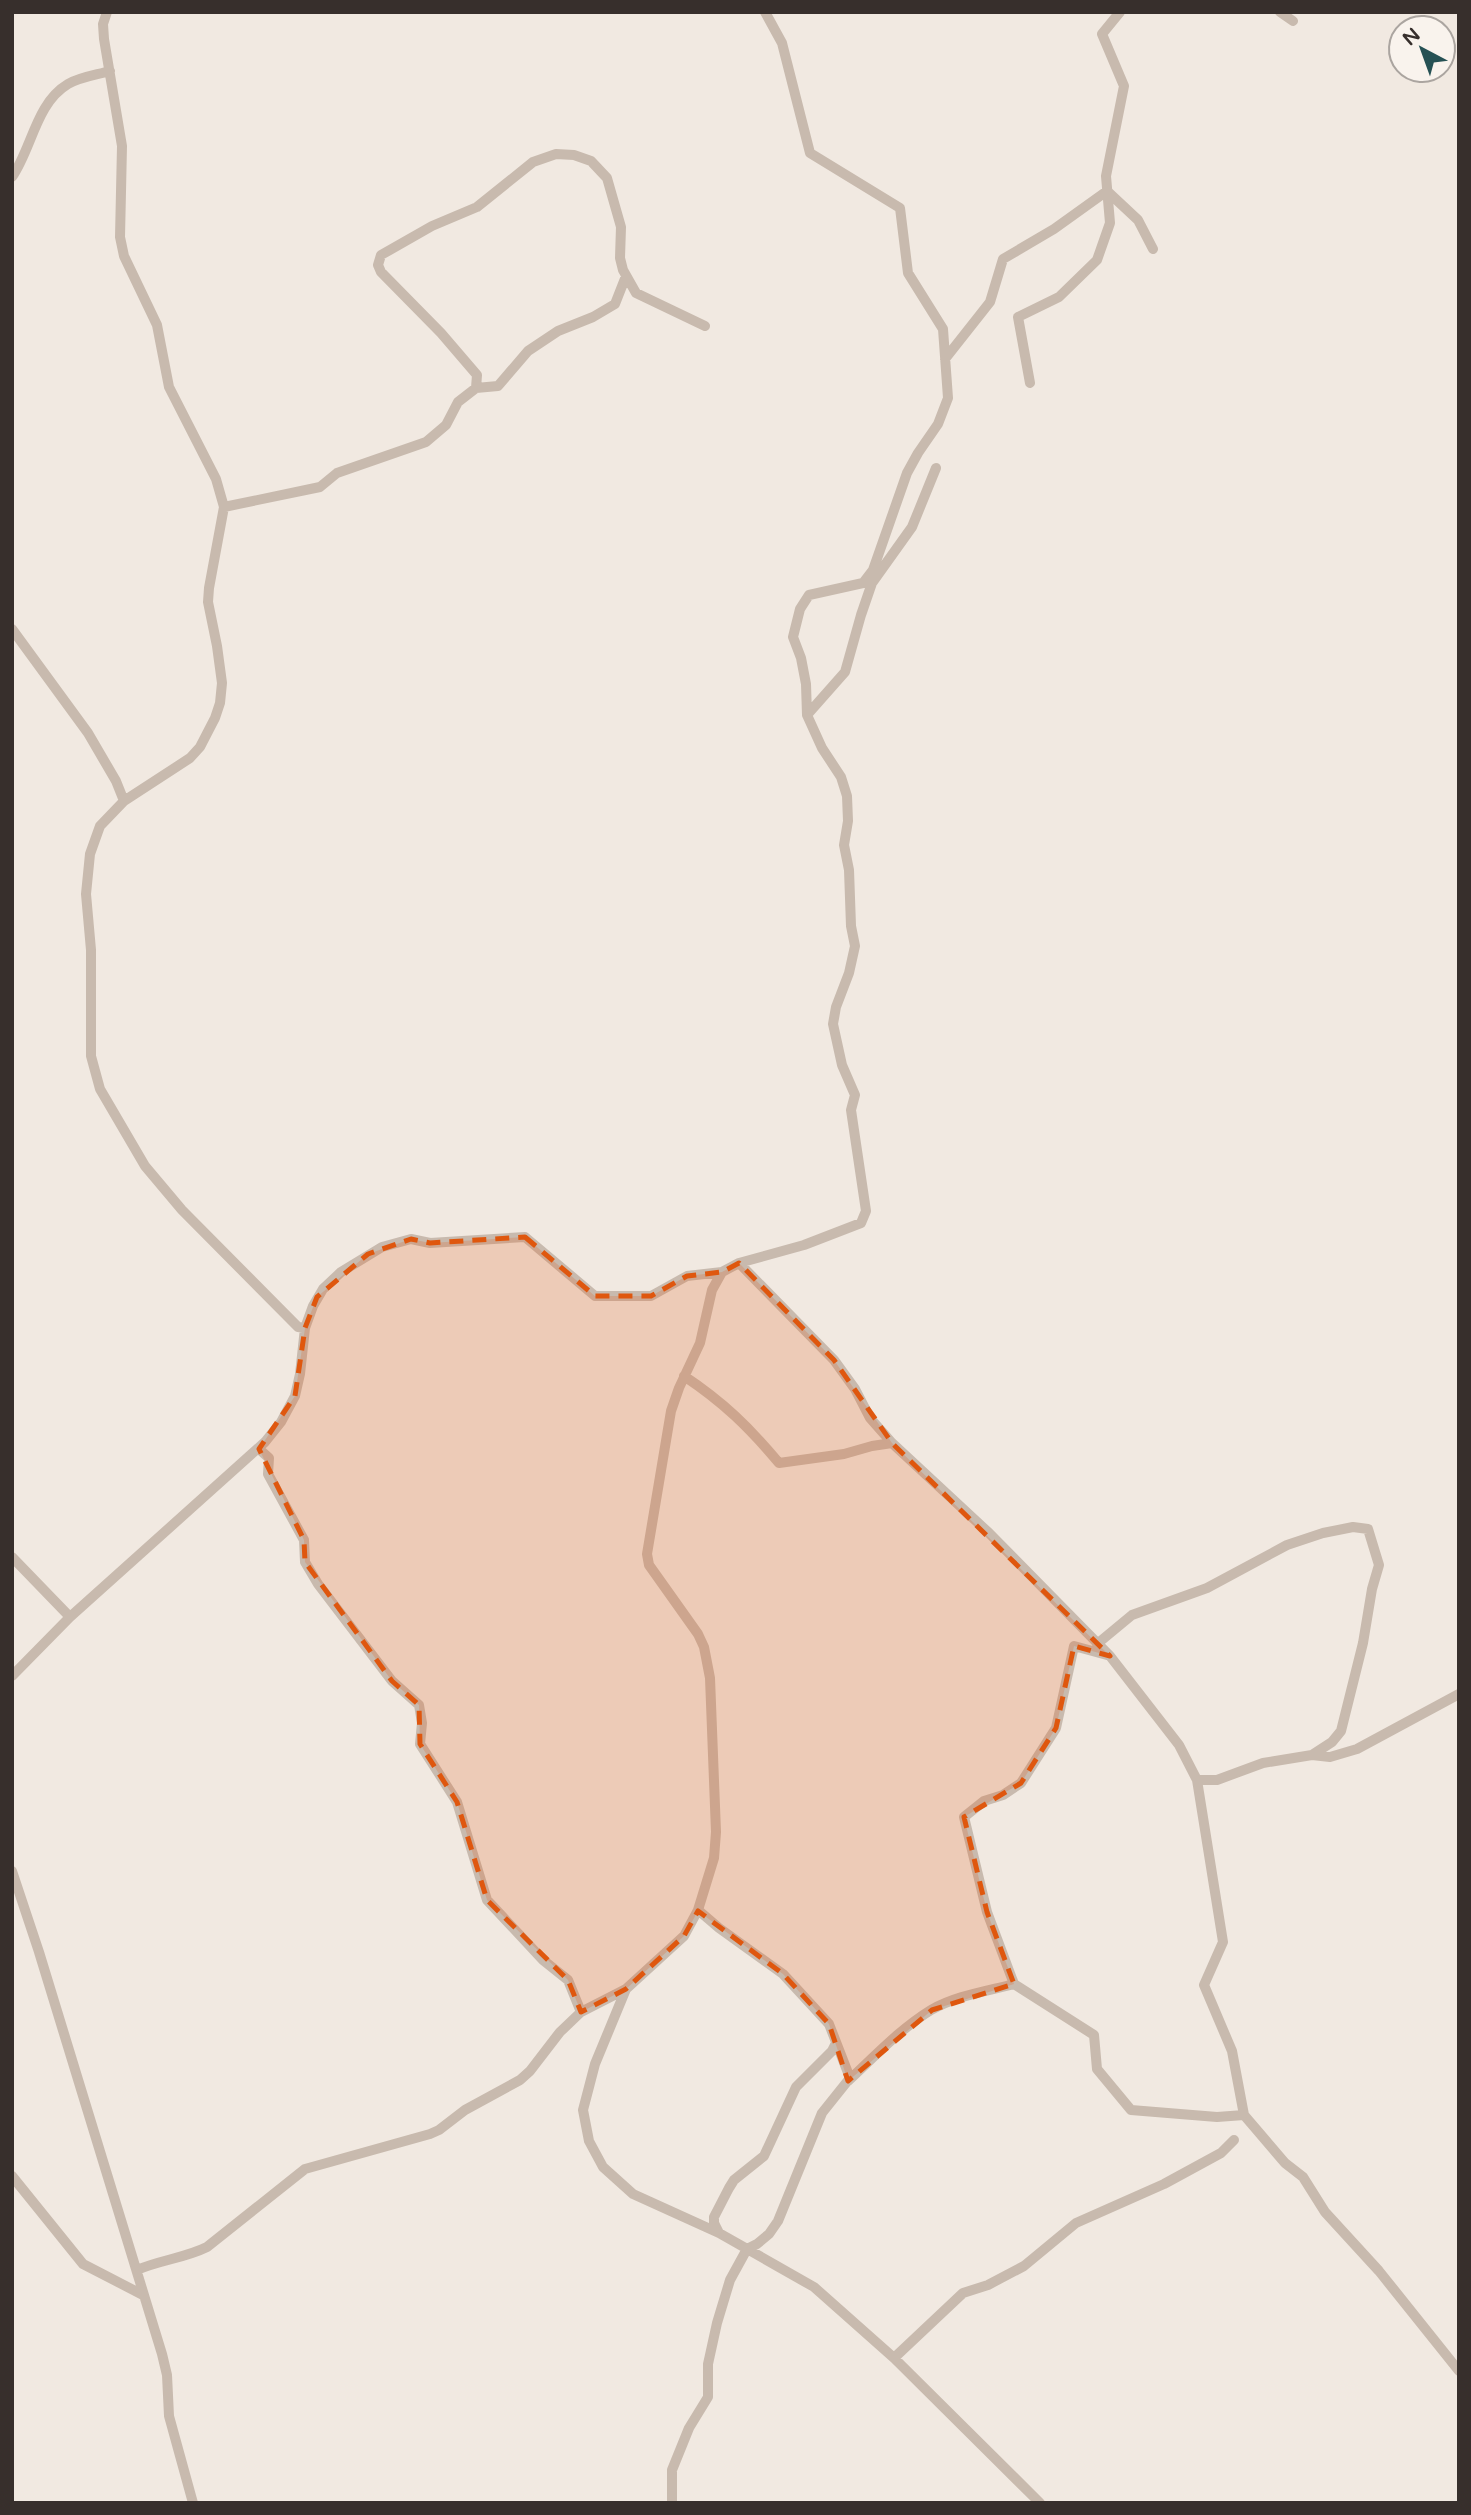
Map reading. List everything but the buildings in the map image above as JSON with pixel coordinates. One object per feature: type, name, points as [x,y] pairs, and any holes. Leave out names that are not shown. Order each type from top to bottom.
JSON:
[{"type":"street","points":[[107,12],[103,24],[103,39],[122,146],[120,237],[124,256],[157,325],[169,387],[216,479],[224,507],[208,595],[222,683],[215,718],[200,747],[190,758],[124,801],[100,826],[90,854],[86,894],[91,950],[91,1056],[100,1089],[132,1145],[163,1188],[298,1327],[305,1328]]},
{"type":"street","points":[[12,1676],[70,1617],[259,1449],[281,1422],[295,1396],[305,1328],[317,1297],[341,1272],[375,1251],[411,1239],[430,1243],[525,1237],[596,1296],[652,1296],[687,1276],[722,1272],[739,1263],[804,1245],[861,1223],[866,1211],[851,1110],[855,1095],[835,1044],[832,1024],[855,946],[851,926],[849,870],[844,845],[848,821],[847,796],[841,777],[822,747],[807,715],[806,684],[801,658],[793,637],[800,609],[809,595],[863,583],[873,570],[907,473],[938,424],[948,398],[943,329],[908,273],[900,208],[810,153],[782,43],[765,12]]},
{"type":"street","points":[[1030,383],[1018,317],[1059,297],[1097,260],[1110,223],[1106,176],[1124,86],[1102,34],[1120,12]]},
{"type":"street","points":[[1280,12],[1293,21]]},
{"type":"street","points":[[12,177],[44,111],[60,90],[70,82],[110,71]]},
{"type":"street","points":[[476,388],[477,375],[471,367],[381,272],[378,265],[381,255],[432,226],[477,207],[533,162],[556,153],[583,157],[599,168],[607,178],[621,226],[620,258],[626,276],[640,296],[705,326]]},
{"type":"street","points":[[945,359],[990,302],[1003,259],[1054,229],[1107,191]]},
{"type":"street","points":[[1107,191],[1138,220],[1153,249]]},
{"type":"street","points":[[224,507],[320,486],[337,473],[426,442],[446,425],[458,402],[476,388],[498,386],[528,351],[558,331],[593,317],[615,304],[626,276]]},
{"type":"street","points":[[807,715],[845,672],[860,615],[872,583],[912,527],[936,468]]},
{"type":"street","points":[[12,629],[88,733],[116,781],[124,801]]},
{"type":"street","points":[[739,1263],[834,1360],[855,1389],[870,1418],[892,1443],[989,1533],[1110,1656],[1179,1745],[1197,1780],[1223,1942],[1204,1985],[1231,2051],[1244,2115],[1285,2163],[1303,2177],[1325,2213],[1379,2271],[1457,2364]]},
{"type":"street","points":[[137,2270],[169,2258],[193,2254],[207,2247],[305,2169],[439,2130],[465,2110],[520,2080],[560,2032],[581,2012],[626,1989],[684,1936],[698,1910],[714,1858],[716,1832],[710,1678],[704,1647],[698,1634],[649,1565],[647,1554],[671,1411],[700,1343],[712,1290],[722,1272]]},
{"type":"street","points":[[684,1376],[716,1397],[751,1430],[779,1462],[844,1454],[892,1443]]},
{"type":"street","points":[[259,1449],[269,1458],[268,1474],[304,1540],[305,1562],[318,1584],[392,1681],[419,1705],[422,1723],[420,1744],[457,1802],[488,1900],[543,1960],[568,1980],[581,2012]]},
{"type":"street","points":[[1097,1644],[1132,1615],[1207,1588],[1287,1545],[1323,1533],[1353,1527],[1368,1529],[1379,1565],[1363,1643],[1341,1731],[1332,1742],[1312,1755]]},
{"type":"street","points":[[12,1557],[70,1617]]},
{"type":"street","points":[[1110,1656],[1074,1646],[1056,1728],[1021,1783],[1003,1795],[984,1801],[964,1817],[987,1912],[1014,1984],[1094,2035],[1097,2068],[1131,2110],[1217,2117],[1244,2115]]},
{"type":"street","points":[[1197,1780],[1217,1780],[1263,1763],[1312,1755],[1330,1757],[1357,1749],[1459,1694]]},
{"type":"street","points":[[12,1871],[162,2354],[167,2375],[169,2416],[193,2503]]},
{"type":"street","points":[[698,1910],[783,1974],[829,2024],[849,2075],[848,2081]]},
{"type":"street","points":[[672,2503],[672,2470],[690,2428],[708,2398],[708,2364],[730,2280],[747,2249],[769,2234],[778,2221],[822,2112],[848,2081],[891,2041],[932,2010],[970,1995],[1014,1984]]},
{"type":"street","points":[[626,1989],[595,2064],[583,2110],[589,2141],[603,2167],[633,2194],[719,2233],[814,2287],[894,2358],[1040,2503]]},
{"type":"street","points":[[719,2233],[714,2217],[729,2188],[734,2180],[764,2156],[796,2087],[832,2051],[836,2043]]},
{"type":"street","points":[[894,2358],[963,2293],[988,2286],[1024,2266],[1076,2223],[1164,2184],[1221,2153],[1234,2140]]},
{"type":"street","points":[[12,2176],[83,2264],[143,2295]]},
{"type":"highlighted area","points":[[525,1237],[595,1296],[651,1296],[687,1276],[722,1272],[739,1263],[834,1360],[892,1443],[1110,1656],[1074,1646],[1056,1728],[1021,1783],[964,1817],[987,1912],[1014,1984],[932,2010],[848,2081],[829,2024],[783,1974],[698,1911],[684,1936],[626,1989],[581,2012],[568,1980],[487,1900],[457,1802],[420,1744],[419,1705],[392,1681],[305,1562],[304,1540],[259,1449],[295,1396],[305,1328],[317,1297],[368,1254],[411,1239],[430,1243]]}]
